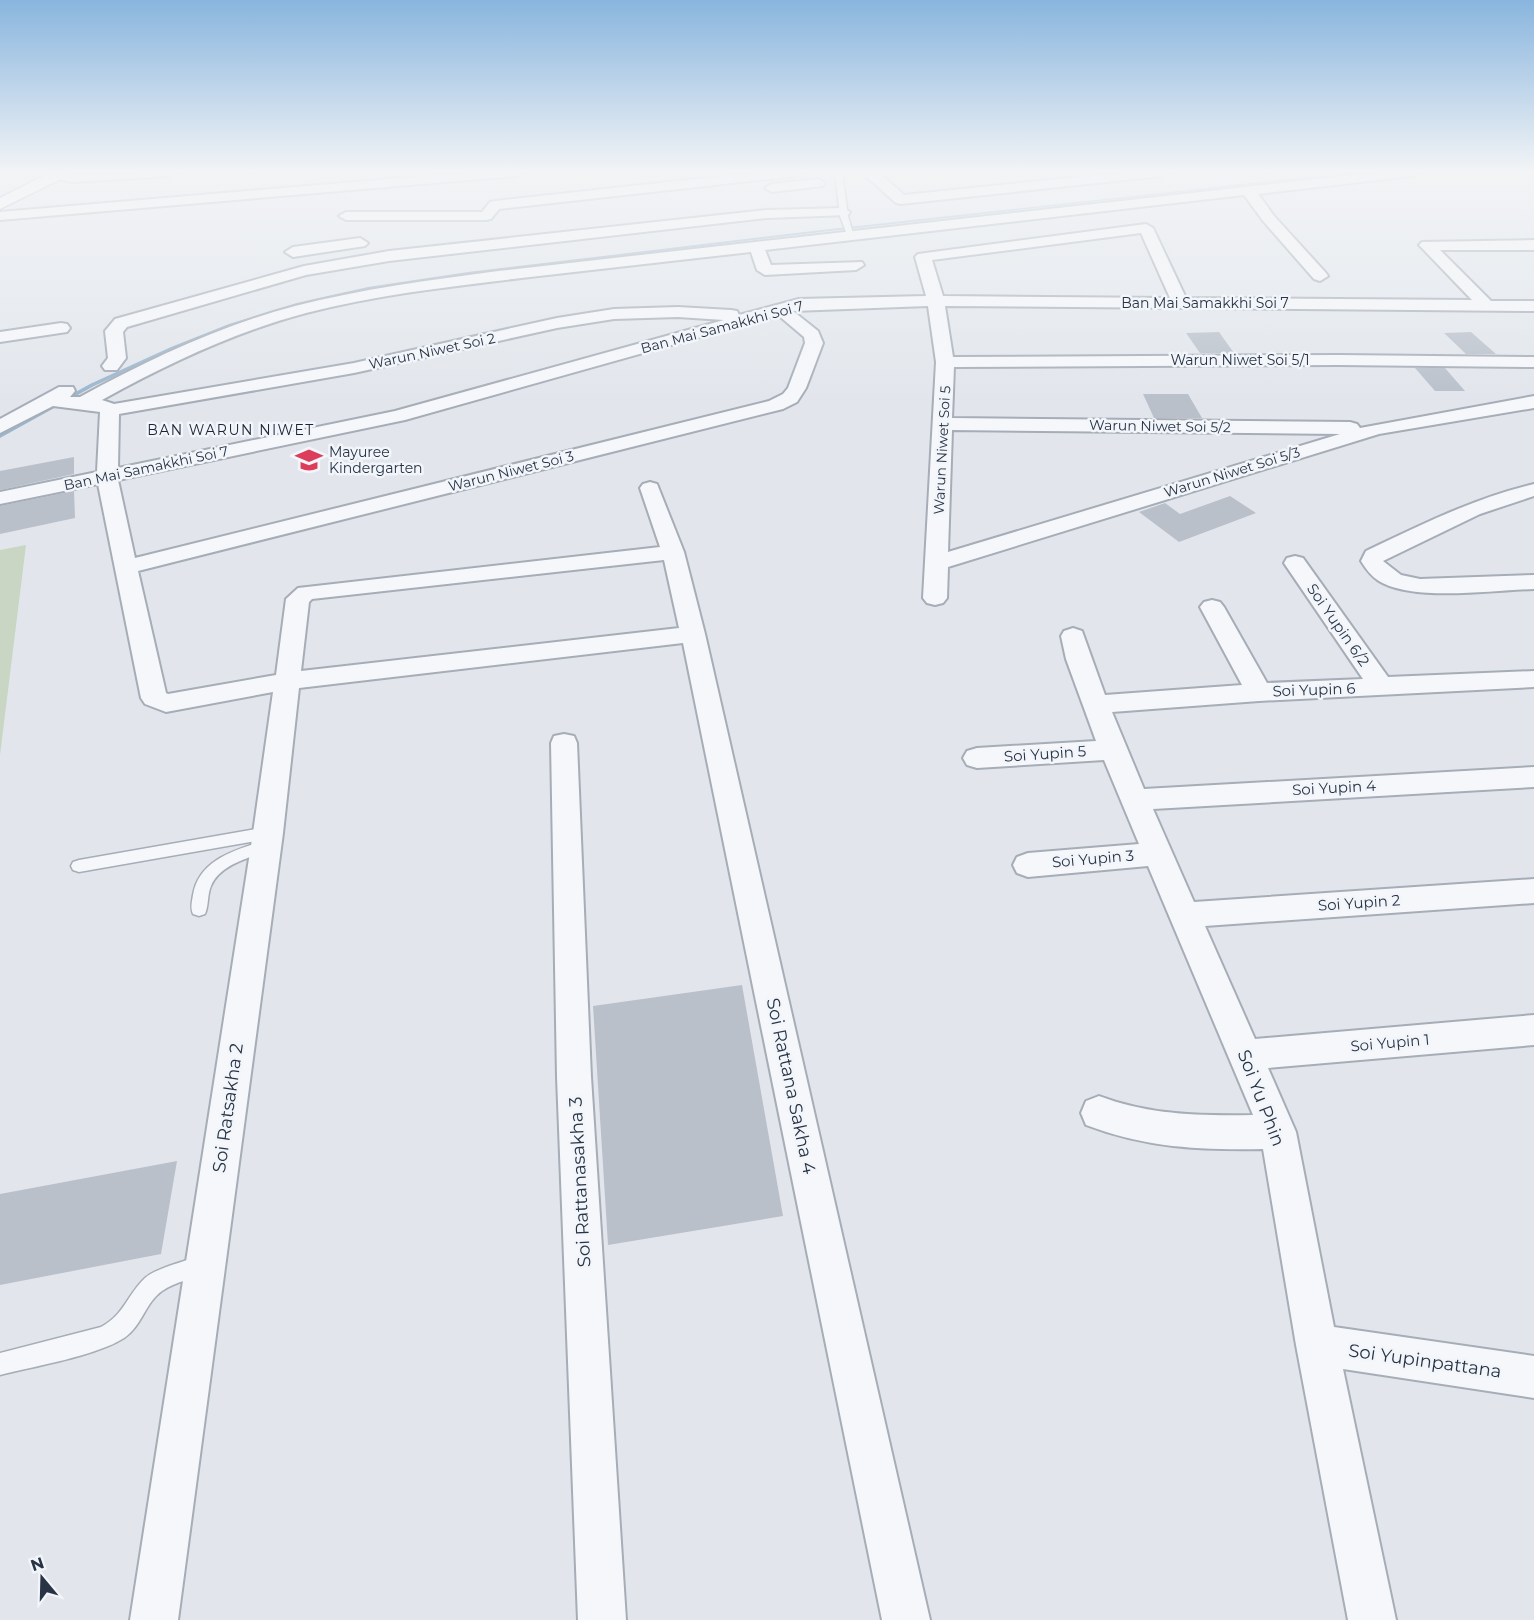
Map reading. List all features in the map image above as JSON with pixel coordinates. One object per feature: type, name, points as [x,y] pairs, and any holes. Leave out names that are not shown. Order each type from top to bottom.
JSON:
[{"type":"street","points":[[293,252],[350,248]]},
{"type":"street","points":[[111,366],[117,358],[115,328],[127,320],[304,272],[375,248]]},
{"type":"street","points":[[63,402],[86,380],[111,366],[237,317],[338,290],[499,266],[497,248]]},
{"type":"street","points":[[0,427],[198,345],[268,320],[331,303],[421,286],[742,248]]},
{"type":"street","points":[[757,248],[765,270],[862,267]]},
{"type":"street","name":"Warun Niwet Soi 5","points":[[935,598],[945,362],[936,302],[922,256],[989,248]]},
{"type":"street","name":"Warun Niwet Soi 5","points":[[1155,248],[1180,302]]},
{"type":"street","points":[[1295,248],[1320,276]]},
{"type":"street","points":[[1429,248],[1487,306]]},
{"type":"street","name":"Ban Mai Samakkhi Soi 7","points":[[0,498],[398,416],[781,309],[816,303],[877,296],[936,302],[1534,306]]},
{"type":"street","name":"Warun Niwet Soi 3","points":[[125,567],[776,405],[790,398],[797,388],[814,343],[812,335],[781,309]]},
{"type":"street","name":"Warun Niwet Soi 2","points":[[63,402],[102,404],[110,410],[354,368],[558,323],[614,314],[678,312],[756,316]]},
{"type":"street","points":[[0,337],[61,328]]},
{"type":"street","name":"Warun Niwet Soi 5/1","points":[[945,362],[1534,362]]},
{"type":"street","points":[[1480,362],[1534,397]]},
{"type":"street","name":"Warun Niwet Soi 5/3","points":[[936,563],[1376,429],[1534,402]]},
{"type":"street","points":[[110,410],[107,477],[154,698],[166,704],[286,681],[693,634]]},
{"type":"street","name":"Warun Niwet Soi 5/2","points":[[943,424],[1376,429]]},
{"type":"street","name":"Soi Rattana Sakha 4","points":[[650,488],[673,552],[693,634],[906,1620]]},
{"type":"street","points":[[1534,490],[1506,496],[1478,506],[1374,556],[1372,561],[1388,577],[1420,586],[1534,582]]},
{"type":"street","name":"Soi Ratsakha 2","points":[[154,1620],[267,840],[298,599],[300,595],[673,552]]},
{"type":"street","name":"Soi Yupin 6/2","points":[[1295,562],[1382,687]]},
{"type":"street","points":[[1212,607],[1259,692]]},
{"type":"street","name":"Soi Yu Phin","points":[[1074,636],[1078,659],[1113,750],[1278,1132],[1317,1345],[1372,1620]]},
{"type":"street","name":"Soi Yupin 6","points":[[1095,705],[1259,692],[1534,679]]},
{"type":"street","name":"Soi Rattanasakha 3","points":[[564,743],[574,1077],[603,1620]]},
{"type":"street","name":"Soi Yupin 5","points":[[977,758],[1113,750]]},
{"type":"street","name":"Soi Yupin 4","points":[[1134,800],[1534,777]]},
{"type":"street","name":"Soi Yupin 3","points":[[1028,865],[1157,854]]},
{"type":"street","name":"Soi Yupin 2","points":[[1184,915],[1534,891]]},
{"type":"street","name":"Soi Yupin 1","points":[[1246,1055],[1534,1030]]},
{"type":"street","points":[[1099,1113],[1114,1120],[1168,1129],[1233,1133],[1278,1132]]},
{"type":"street","name":"Soi Yupinpattana","points":[[1317,1345],[1534,1377]]},
{"type":"lane","points":[[79,866],[267,840]]},
{"type":"lane","points":[[198,909],[204,882],[219,867],[267,840]]},
{"type":"lane","points":[[0,1364],[104,1337],[119,1329],[131,1317],[145,1293],[155,1283],[206,1263]]},
{"type":"green space","points":[[26,545],[0,755],[0,550]]},
{"type":"building","points":[[1219,332],[1234,353],[1200,353],[1186,333]]},
{"type":"building","points":[[1471,332],[1496,354],[1466,354],[1444,333]]},
{"type":"building","points":[[1415,368],[1445,368],[1465,391],[1435,391]]},
{"type":"building","points":[[1143,394],[1188,394],[1202,418],[1154,418]]},
{"type":"building","points":[[74,457],[74,474],[0,490],[0,471]]},
{"type":"building","points":[[74,491],[75,518],[0,534],[0,506]]},
{"type":"building","points":[[1230,496],[1256,513],[1179,542],[1139,512],[1165,503],[1180,514]]},
{"type":"building","points":[[742,985],[783,1216],[608,1245],[593,1006]]},
{"type":"building","points":[[177,1161],[161,1254],[0,1285],[0,1194]]},
{"type":"waterway","points":[[0,436],[92,385],[173,348],[231,325],[299,304],[368,288],[468,273],[682,248]]},
{"type":"place","name":"Mayuree Kindergarten","points":[[309,460]]},
{"type":"district","name":"BAN WARUN NIWET","points":[[231,430]]}]
